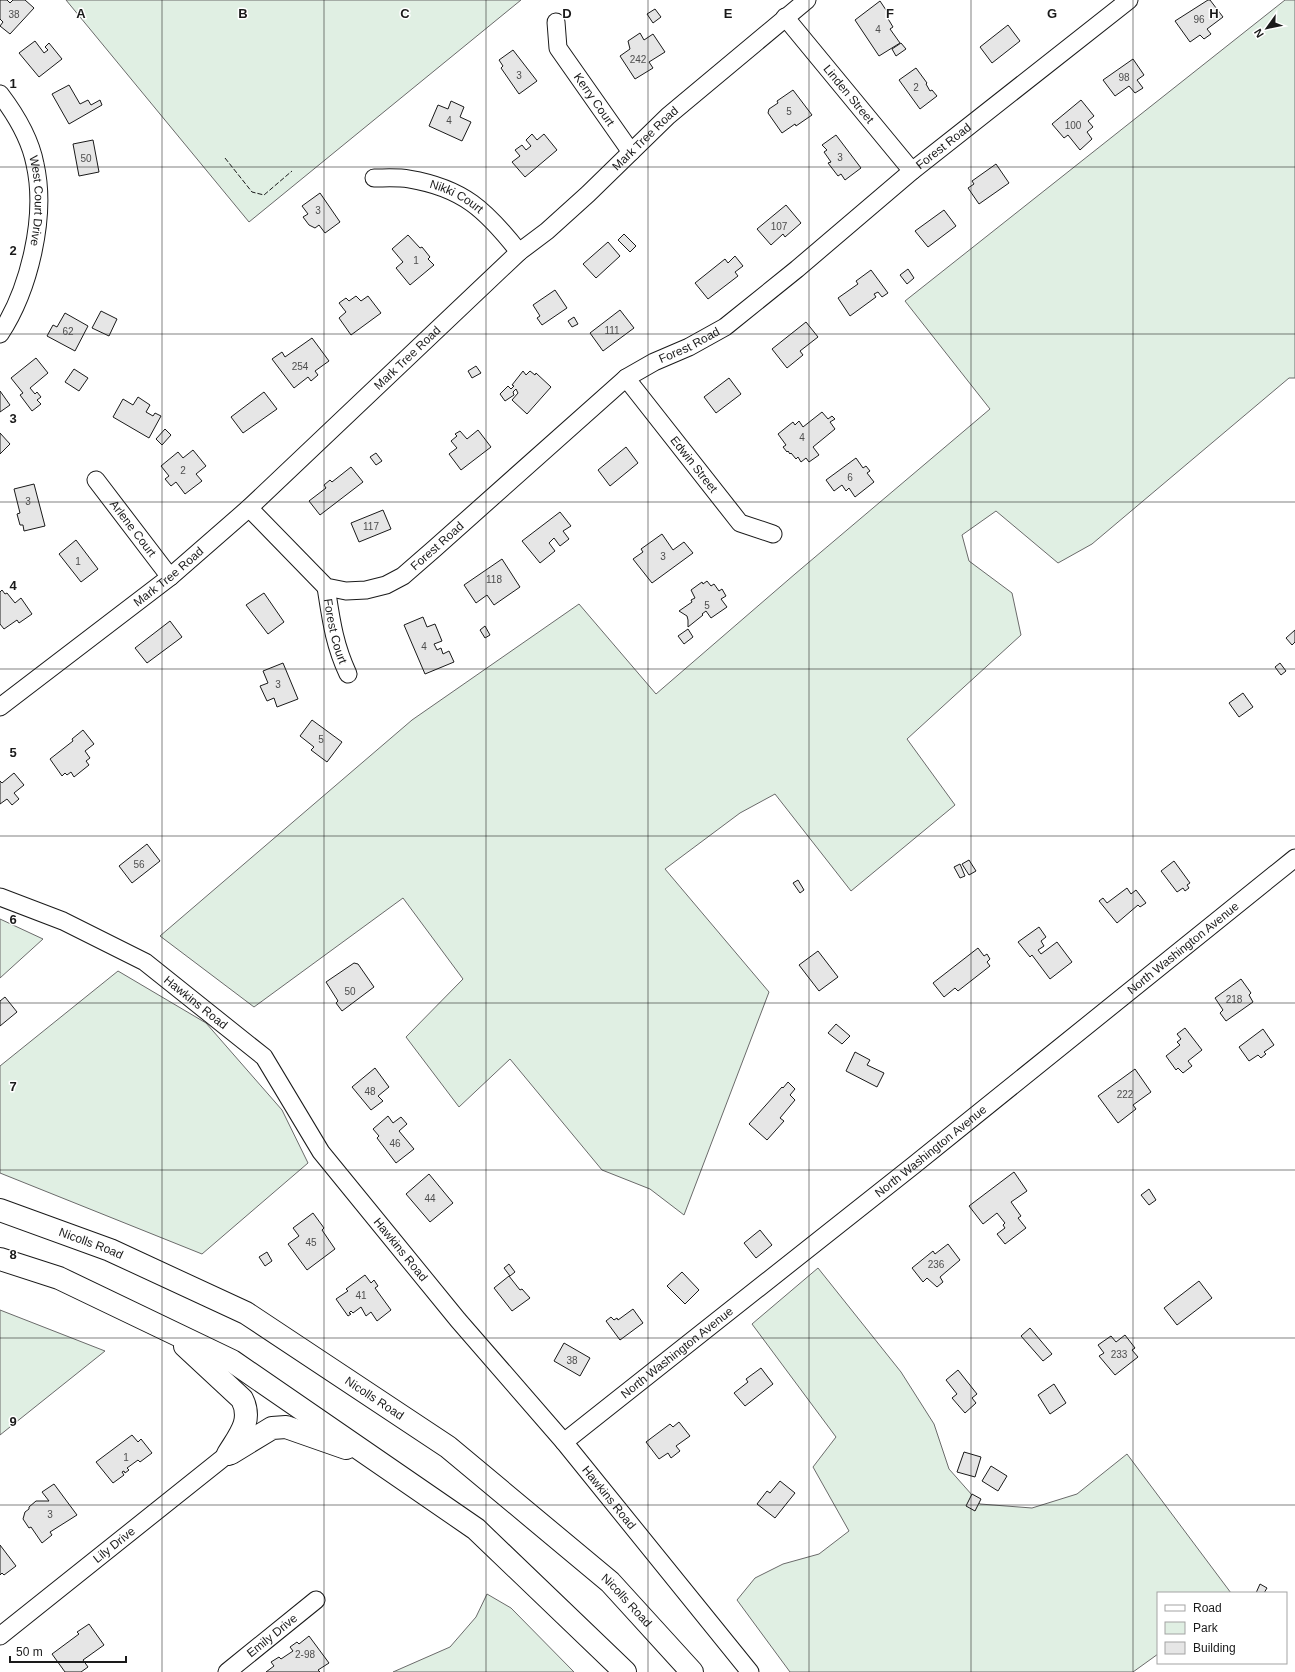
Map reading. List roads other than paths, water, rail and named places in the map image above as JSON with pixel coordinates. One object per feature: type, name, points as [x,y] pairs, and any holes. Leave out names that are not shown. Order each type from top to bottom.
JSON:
[{"type":"highway","name":"Nicolls Road","points":[[0,1210],[110,1250],[246,1312],[441,1443],[610,1582],[692,1672]]},
{"type":"highway","points":[[0,1259],[59,1278],[232,1361],[476,1529],[625,1672]]},
{"type":"highway","points":[[168,1330],[242,1400],[246,1408],[247,1415],[244,1427],[228,1454]]},
{"type":"highway","points":[[228,1454],[272,1428],[286,1427],[370,1456]]},
{"type":"street","name":"Mark Tree Road","points":[[0,707],[170,577],[249,508],[518,252],[547,231],[668,116],[807,0]]},
{"type":"street","name":"Forest Road","points":[[326,587],[346,591],[366,590],[386,585],[402,576],[626,378],[654,362],[725,327],[797,269],[912,172],[1129,0]]},
{"type":"street","name":"Linden Street","points":[[785,17],[912,172]]},
{"type":"street","name":"Kerry Court","points":[[556,22],[558,48],[630,152]]},
{"type":"street","name":"West Court Drive","points":[[0,94],[20,124],[29,144],[35,164],[39,206],[35,239],[27,276],[12,313],[0,334]]},
{"type":"street","name":"Nikki Court","points":[[374,178],[407,178],[437,185],[456,193],[478,207],[499,227],[518,252]]},
{"type":"street","name":"Edwin Street","points":[[626,378],[740,523],[773,534]]},
{"type":"street","name":"Arlene Court","points":[[96,480],[170,577]]},
{"type":"street","points":[[249,508],[326,587]]},
{"type":"street","name":"Forest Court","points":[[326,587],[334,637],[339,654],[348,674]]},
{"type":"street","name":"North Washington Avenue","points":[[564,1442],[914,1165],[1295,858]]},
{"type":"street","name":"Hawkins Road","points":[[0,897],[63,921],[145,962],[264,1057],[321,1152],[458,1320],[564,1442],[750,1672]]},
{"type":"street","name":"Lily Drive","points":[[0,1636],[228,1454]]},
{"type":"street","name":"Emily Drive","points":[[227,1672],[316,1600]]}]
